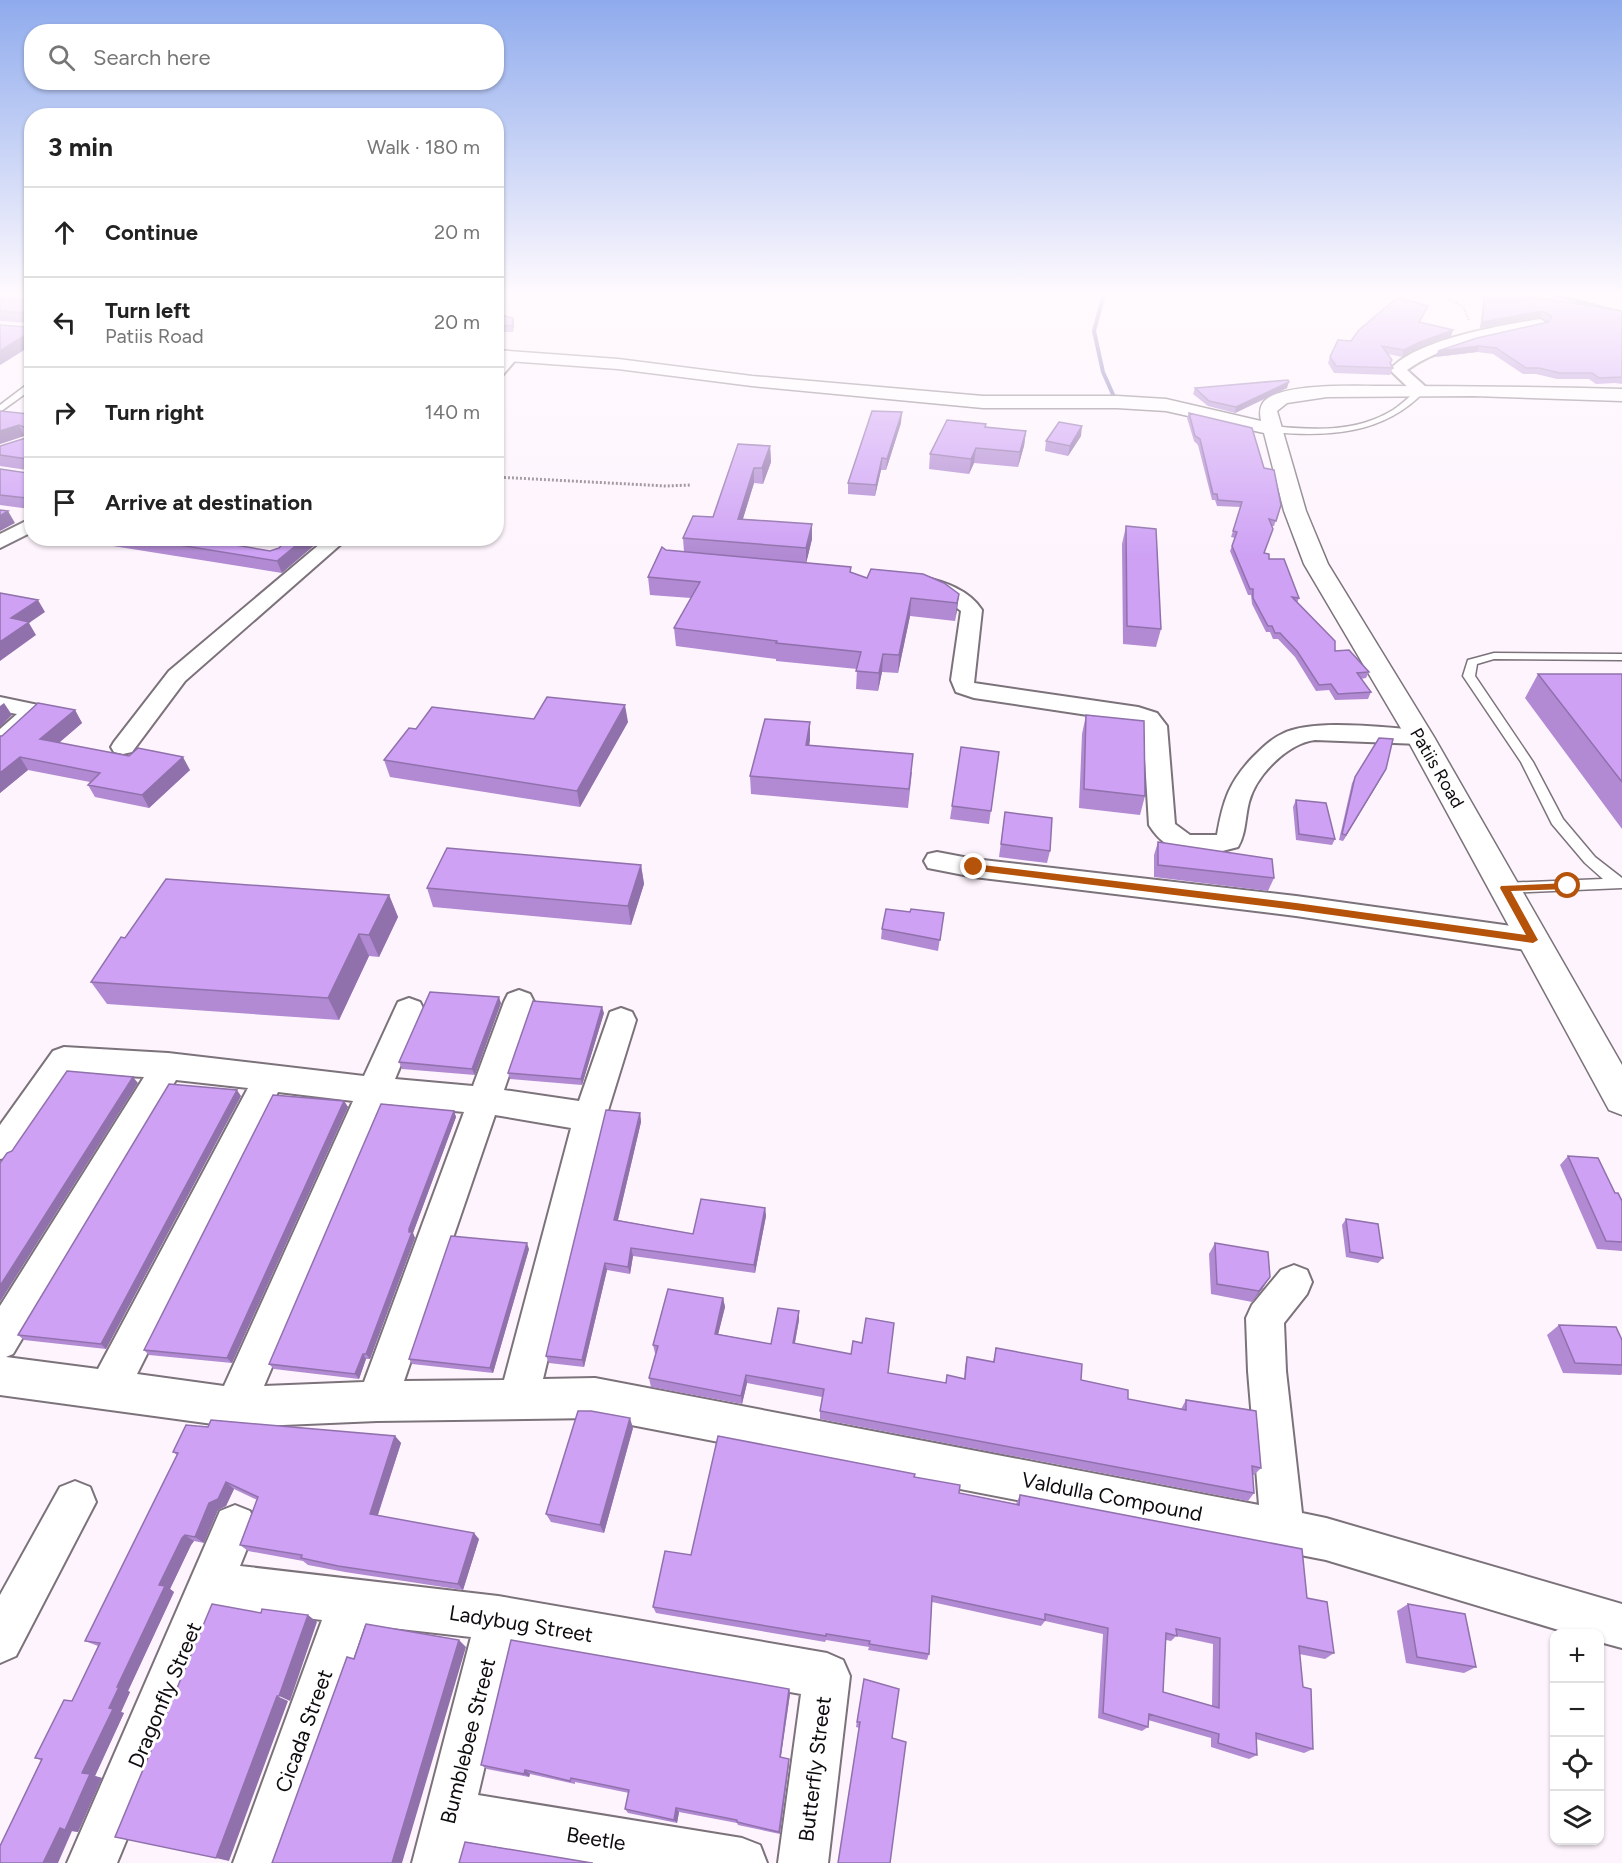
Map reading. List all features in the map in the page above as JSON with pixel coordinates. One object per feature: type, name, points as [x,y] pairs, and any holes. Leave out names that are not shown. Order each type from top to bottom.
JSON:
[{"type":"street","points":[[752,381],[983,402],[1116,402],[1166,405],[1271,429],[1268,411],[1270,405],[1291,395],[1327,392],[1421,391],[1622,395]]},
{"type":"street","points":[[1410,381],[1421,391]]},
{"type":"street","name":"Patiis Road","points":[[1271,429],[1295,511],[1316,564],[1420,737],[1622,1099]]},
{"type":"street","points":[[10,514],[24,517]]},
{"type":"street","points":[[0,542],[24,528]]},
{"type":"street","points":[[123,747],[177,676],[330,546]]},
{"type":"street","points":[[901,581],[925,583],[944,590],[965,602],[972,610],[962,680],[964,687],[974,691],[1138,714],[1149,718],[1155,726],[1162,825],[1167,835],[1179,842],[1216,845],[1229,841],[1238,794],[1270,754],[1285,741],[1299,735],[1315,733],[1420,737]]},
{"type":"street","points":[[0,704],[35,711],[0,742]]},
{"type":"street","points":[[937,861],[983,869],[1296,906],[1533,940]]},
{"type":"street","points":[[377,1401],[519,1002]]},
{"type":"street","points":[[235,1407],[409,1010]]},
{"type":"street","points":[[518,1400],[590,1117],[621,1020]]},
{"type":"street","points":[[1,1148],[64,1060],[168,1066],[374,1090],[484,1100],[590,1117]]},
{"type":"street","points":[[0,1341],[168,1066]]},
{"type":"street","points":[[108,1390],[270,1077]]},
{"type":"street","points":[[1283,1530],[1267,1371],[1265,1318],[1294,1282]]},
{"type":"street","name":"Valdulla Compound","points":[[0,1376],[235,1407],[377,1401],[595,1398],[1326,1539],[1622,1626]]},
{"type":"street","points":[[0,1640],[75,1502]]},
{"type":"street","name":"Dragonfly Street","points":[[92,1863],[236,1526]]},
{"type":"street","name":"Ladybug Street","points":[[212,1585],[498,1618],[827,1676]]},
{"type":"street","name":"Cicada Street","points":[[258,1863],[351,1600]]},
{"type":"street","name":"Bumblebee Street","points":[[437,1863],[498,1618]]},
{"type":"street","name":"Butterfly Street","points":[[803,1863],[827,1676]]},
{"type":"street","name":"Beetle","points":[[450,1815],[742,1863]]},
{"type":"lane","points":[[0,409],[24,391]]},
{"type":"lane","points":[[1271,429],[1317,433],[1366,426],[1395,413],[1421,391]]},
{"type":"lane","points":[[1619,883],[1590,860],[1557,821],[1527,762],[1468,676],[1472,662],[1494,656],[1622,657]]},
{"type":"lane","points":[[1504,888],[1619,883]]},
{"type":"path","points":[[504,477],[666,486],[692,485]]},
{"type":"building","points":[[1277,381],[1289,382],[1236,407],[1209,401],[1195,388]]},
{"type":"building","points":[[0,411],[24,413],[24,427],[19,425],[0,431]]},
{"type":"building","points":[[872,411],[902,412],[887,459],[882,458],[876,485],[848,483]]},
{"type":"building","points":[[1189,413],[1252,428],[1264,468],[1274,470],[1281,505],[1276,521],[1269,519],[1273,529],[1264,553],[1269,554],[1269,559],[1284,559],[1299,598],[1292,597],[1335,641],[1335,651],[1349,650],[1369,672],[1357,673],[1371,692],[1338,694],[1331,684],[1319,685],[1297,651],[1280,633],[1275,633],[1272,626],[1268,626],[1253,598],[1253,589],[1250,589],[1232,546],[1237,532],[1233,531],[1242,502],[1218,500],[1217,494],[1213,494],[1200,439],[1195,436]]},
{"type":"building","points":[[947,420],[1026,431],[1020,452],[976,448],[971,459],[930,454]]},
{"type":"building","points":[[1059,422],[1082,426],[1070,446],[1046,441]]},
{"type":"building","points":[[24,439],[24,459],[0,455],[0,446]]},
{"type":"building","points":[[738,444],[770,446],[762,468],[754,468],[738,519],[812,524],[806,548],[683,538],[693,516],[713,517]]},
{"type":"building","points":[[0,469],[24,473],[24,498],[0,495]]},
{"type":"building","points":[[0,510],[8,511],[0,516]]},
{"type":"building","points":[[1126,526],[1156,529],[1161,629],[1127,626]]},
{"type":"building","points":[[185,546],[241,546],[270,551],[281,546],[295,546],[277,561]]},
{"type":"building","points":[[662,547],[666,550],[851,567],[850,572],[867,578],[871,569],[923,574],[944,583],[959,594],[957,603],[911,598],[899,655],[883,654],[879,673],[856,671],[861,652],[776,643],[777,641],[674,628],[700,582],[648,577]]},
{"type":"building","points":[[0,593],[38,600],[11,618],[29,622],[0,642]]},
{"type":"building","points":[[1538,674],[1622,674],[1622,782]]},
{"type":"building","points":[[547,697],[625,705],[577,791],[384,760],[409,728],[416,729],[432,707],[534,719]]},
{"type":"building","points":[[38,703],[75,710],[40,739],[129,756],[138,748],[183,757],[142,795],[88,785],[100,773],[20,757],[0,773],[0,736]]},
{"type":"building","points":[[1086,715],[1144,721],[1145,796],[1084,789]]},
{"type":"building","points":[[765,719],[810,722],[806,745],[913,754],[909,789],[750,776]]},
{"type":"building","points":[[1379,738],[1393,739],[1386,769],[1346,835],[1342,834],[1355,777]]},
{"type":"building","points":[[961,747],[999,752],[991,811],[952,806]]},
{"type":"building","points":[[1296,800],[1326,803],[1335,839],[1299,834]]},
{"type":"building","points":[[1005,812],[1052,818],[1050,851],[1001,844]]},
{"type":"building","points":[[1158,842],[1272,859],[1274,878],[1158,865]]},
{"type":"building","points":[[447,848],[641,865],[628,906],[427,888]]},
{"type":"building","points":[[166,879],[389,895],[369,935],[359,934],[328,998],[91,982],[121,937],[125,938]]},
{"type":"building","points":[[886,909],[944,913],[940,940],[882,929]]},
{"type":"building","points":[[430,992],[499,997],[472,1069],[399,1062]]},
{"type":"building","points":[[533,1001],[602,1007],[581,1079],[508,1073]]},
{"type":"building","points":[[67,1071],[133,1077],[0,1286],[0,1163],[7,1153],[12,1151]]},
{"type":"building","points":[[169,1084],[237,1090],[101,1344],[18,1335]]},
{"type":"building","points":[[273,1095],[344,1101],[227,1358],[144,1350]]},
{"type":"building","points":[[381,1104],[454,1111],[409,1229],[409,1232],[412,1232],[366,1354],[363,1354],[355,1374],[269,1364]]},
{"type":"building","points":[[606,1110],[640,1113],[614,1220],[693,1234],[701,1199],[765,1208],[754,1265],[631,1248],[628,1267],[605,1263],[582,1360],[546,1356]]},
{"type":"building","points":[[1568,1156],[1598,1158],[1615,1193],[1618,1193],[1622,1201],[1622,1242],[1606,1241]]},
{"type":"building","points":[[1346,1219],[1378,1224],[1383,1258],[1350,1252]]},
{"type":"building","points":[[451,1236],[527,1243],[490,1368],[409,1359]]},
{"type":"building","points":[[1215,1243],[1268,1252],[1270,1277],[1259,1291],[1217,1284]]},
{"type":"building","points":[[668,1289],[723,1298],[715,1334],[771,1344],[778,1308],[799,1311],[793,1343],[851,1354],[853,1341],[862,1343],[866,1318],[894,1323],[888,1373],[946,1383],[947,1375],[965,1379],[967,1357],[994,1362],[996,1348],[1082,1364],[1081,1380],[1128,1390],[1128,1399],[1186,1410],[1186,1400],[1256,1411],[1261,1468],[1252,1466],[1254,1493],[820,1411],[824,1389],[746,1375],[741,1396],[649,1378],[658,1346],[653,1345]]},
{"type":"building","points":[[1559,1325],[1616,1327],[1622,1340],[1622,1365],[1575,1363]]},
{"type":"building","points":[[578,1411],[630,1418],[600,1525],[546,1514]]},
{"type":"building","points":[[211,1420],[395,1436],[370,1514],[474,1533],[458,1584],[338,1566],[301,1558],[302,1555],[240,1545],[258,1497],[226,1482],[218,1499],[209,1503],[195,1537],[185,1535],[182,1538],[159,1585],[165,1586],[117,1687],[119,1687],[109,1708],[113,1709],[82,1773],[90,1774],[65,1830],[60,1828],[43,1863],[0,1863],[0,1846],[42,1759],[35,1758],[64,1700],[72,1701],[100,1643],[85,1641],[178,1453],[173,1452],[186,1425],[208,1427]]},
{"type":"building","points":[[718,1436],[915,1474],[914,1477],[960,1485],[959,1493],[1019,1505],[1020,1495],[1302,1549],[1307,1598],[1327,1602],[1334,1653],[1299,1646],[1303,1687],[1311,1689],[1313,1749],[1256,1733],[1257,1755],[1218,1743],[1219,1734],[1149,1714],[1148,1727],[1103,1713],[1108,1628],[1045,1614],[1045,1620],[932,1596],[929,1654],[869,1644],[870,1641],[826,1634],[826,1636],[653,1607],[665,1551],[691,1555]],"holes":[[[1176,1629],[1220,1638],[1219,1708],[1163,1692],[1166,1633],[1177,1636]]]},
{"type":"building","points":[[212,1604],[261,1613],[262,1609],[308,1615],[216,1858],[115,1837]]},
{"type":"building","points":[[1408,1604],[1465,1614],[1476,1667],[1417,1657]]},
{"type":"building","points":[[366,1624],[459,1640],[392,1863],[272,1863],[347,1657],[354,1659]]},
{"type":"building","points":[[511,1640],[789,1689],[780,1757],[789,1759],[779,1832],[737,1822],[737,1820],[676,1808],[674,1820],[625,1809],[629,1790],[571,1778],[570,1781],[525,1770],[524,1774],[481,1765]]},
{"type":"building","points":[[864,1679],[899,1689],[892,1738],[906,1742],[890,1863],[838,1863],[860,1722],[857,1722]]},
{"type":"building","points":[[465,1842],[592,1863],[459,1863]]},
{"type":"waterway","points":[[1107,381],[1115,399]]},
{"type":"route","points":[[974,867],[1296,906],[1533,940],[1504,888],[1568,886]]}]
